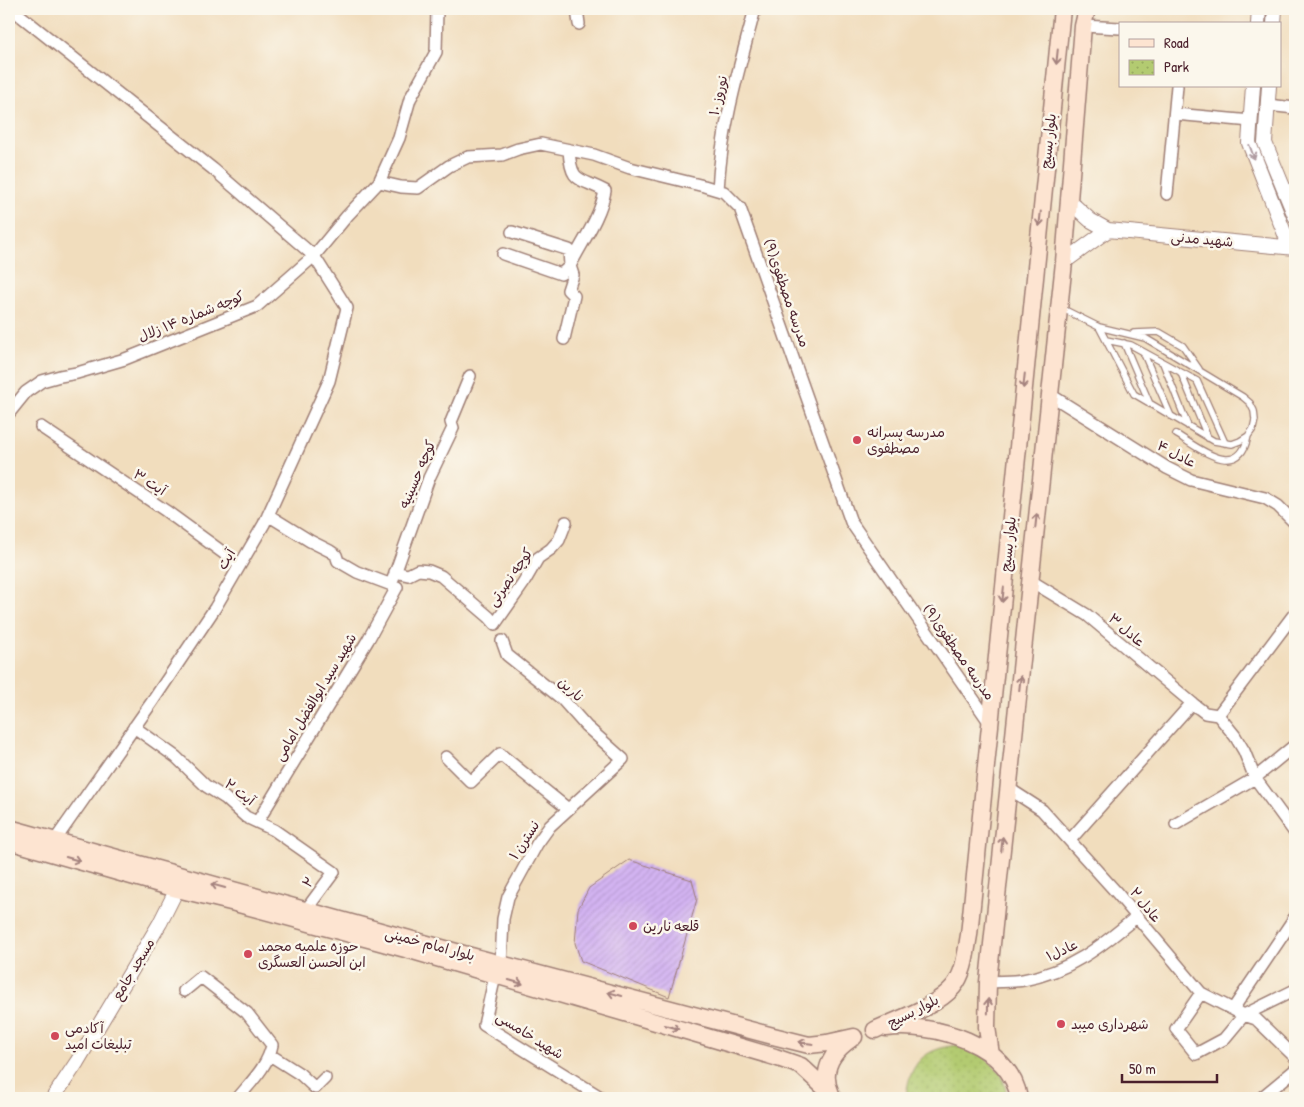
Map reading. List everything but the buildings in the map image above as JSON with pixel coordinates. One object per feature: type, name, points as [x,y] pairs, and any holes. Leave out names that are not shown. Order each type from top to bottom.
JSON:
[{"type":"main road","name":"بلوار بسیج","points":[[874,1030],[934,1003],[954,986],[963,966],[969,935],[1062,9]]},
{"type":"main road","name":"بلوار بسیج","points":[[991,1055],[987,1027],[988,982],[1064,262],[1068,200],[1087,9]]},
{"type":"main road","name":"بلوار امام خمینی","points":[[9,828],[51,846],[179,882],[306,910],[792,1063],[801,1066],[831,1095]]},
{"type":"main road","name":"بلوار امام خمینی","points":[[9,841],[51,846]]},
{"type":"main road","name":"بلوار امام خمینی","points":[[179,882],[235,903],[413,951],[809,1045],[827,1043],[874,1030]]},
{"type":"main road","points":[[969,935],[974,943],[984,945],[992,939]]},
{"type":"main road","points":[[874,1030],[898,1027],[923,1028],[971,1042],[991,1055],[1006,1069],[1018,1092],[1030,1098]]},
{"type":"main road","points":[[831,1095],[827,1076],[830,1060],[839,1047],[854,1036]]},
{"type":"street","name":"آیت","points":[[12,9],[213,168],[314,256],[347,308],[329,380],[268,514],[240,565],[215,608],[51,846]]},
{"type":"street","name":"کوچه شماره ۱۴ زلال","points":[[9,413],[26,392],[42,381],[125,359],[257,306],[314,256],[347,216],[379,182],[399,138],[410,100],[436,52],[437,9]]},
{"type":"street","points":[[576,9],[579,24]]},
{"type":"street","name":"نوروز ۱۰","points":[[718,190],[720,160],[725,131],[755,9]]},
{"type":"street","points":[[1258,22],[1259,9]]},
{"type":"street","points":[[1274,22],[1275,9]]},
{"type":"street","points":[[1084,26],[1119,28]]},
{"type":"street","points":[[1168,194],[1178,88]]},
{"type":"street","points":[[1253,88],[1249,144],[1292,247]]},
{"type":"street","points":[[1269,88],[1265,143],[1295,216]]},
{"type":"street","points":[[1267,105],[1295,108]]},
{"type":"street","points":[[1175,114],[1251,121]]},
{"type":"street","name":"مدرسه مصطفوی(۹)","points":[[379,182],[401,187],[418,188],[449,166],[468,157],[502,155],[541,144],[594,155],[630,168],[724,192],[740,208],[851,522],[990,723]]},
{"type":"street","points":[[503,254],[561,274],[570,266],[596,217],[604,200],[605,192],[573,175],[570,167],[569,150]]},
{"type":"street","name":"شهید مدنی","points":[[1068,200],[1090,220],[1108,230],[1292,247]]},
{"type":"street","points":[[1064,262],[1108,230]]},
{"type":"street","points":[[512,232],[569,250],[570,266],[573,275],[568,290],[574,296],[564,338]]},
{"type":"street","name":"کوچه حسینیه","points":[[394,586],[395,572],[429,478],[453,428],[451,422],[470,376]]},
{"type":"street","name":"عادل ۴","points":[[1049,394],[1167,468],[1191,480],[1265,498],[1278,506],[1295,523]]},
{"type":"street","name":"آیت ۳","points":[[41,427],[166,511],[240,565]]},
{"type":"street","points":[[268,514],[310,542],[330,551],[336,555],[338,561],[357,572],[394,586]]},
{"type":"street","name":"کوچه نصرتی","points":[[395,572],[408,575],[418,570],[423,570],[441,576],[495,624],[523,584],[538,558],[551,549],[559,540],[566,522]]},
{"type":"street","name":"عادل ۳","points":[[1031,581],[1087,615],[1205,714],[1218,716]]},
{"type":"street","name":"شهید سید ابوالفضل امامی","points":[[258,821],[368,640],[394,586]]},
{"type":"street","points":[[1295,613],[1218,716],[1236,736],[1255,778],[1295,833]]},
{"type":"street","name":"نارین","points":[[502,641],[507,656],[562,699],[586,726],[624,759]]},
{"type":"street","points":[[1070,840],[1192,703],[1199,708]]},
{"type":"street","name":"آیت ۲","points":[[134,727],[176,757],[206,786],[225,798],[246,816],[274,830],[334,872]]},
{"type":"street","points":[[1176,824],[1255,778],[1295,745]]},
{"type":"street","points":[[446,757],[471,782],[500,754],[568,810]]},
{"type":"street","name":"نسترن ۱","points":[[498,970],[503,919],[508,897],[536,844],[550,826],[624,759]]},
{"type":"street","name":"عادل ۲","points":[[1008,788],[1042,810],[1201,993]]},
{"type":"street","name":"۲","points":[[306,910],[334,872]]},
{"type":"street","name":"مسجد جامع","points":[[53,1098],[156,932],[179,882]]},
{"type":"street","name":"عادل۱","points":[[988,982],[1022,980],[1058,970],[1092,953],[1136,917]]},
{"type":"street","points":[[1233,1009],[1295,917]]},
{"type":"street","name":"شهید خامسی","points":[[498,970],[484,1025],[602,1098]]},
{"type":"street","points":[[184,991],[201,977],[247,1013],[272,1045],[270,1055],[259,1073],[240,1097]]},
{"type":"street","points":[[1295,990],[1244,1015],[1224,1039],[1196,1054],[1176,1029],[1201,993],[1244,1015],[1256,1019],[1295,1058]]},
{"type":"street","points":[[270,1055],[300,1074],[315,1088],[325,1078]]},
{"type":"street","points":[[1261,1098],[1295,1070]]},
{"type":"lane","points":[[1059,307],[1099,327],[1145,338],[1243,397],[1250,403],[1254,411],[1255,420],[1246,444],[1242,451],[1229,459],[1213,457],[1176,434]]},
{"type":"lane","points":[[1099,327],[1134,394],[1214,441],[1232,444],[1248,436]]},
{"type":"lane","points":[[1127,333],[1158,332],[1183,346],[1200,371]]},
{"type":"lane","points":[[1106,340],[1131,345],[1197,381],[1225,443]]},
{"type":"lane","points":[[1124,344],[1150,404]]},
{"type":"lane","points":[[1143,352],[1171,416]]},
{"type":"lane","points":[[1163,363],[1188,426]]},
{"type":"lane","points":[[1181,373],[1208,438]]},
{"type":"green space","points":[[959,1045],[976,1049],[1001,1073],[1006,1090],[1005,1098],[906,1098],[911,1075],[921,1060],[936,1050]]},
{"type":"place","name":"مدرسه پسرانه مصطفوی","points":[[857,440]]},
{"type":"place","name":"قلعه نارین","points":[[633,926]]},
{"type":"place","name":"حوزه علمیه محمد ابن الحسن العسگری","points":[[248,954]]},
{"type":"place","name":"شهرداری میبد","points":[[1061,1024]]},
{"type":"place","name":"آکادمی تبلیغات امید","points":[[55,1036]]}]
